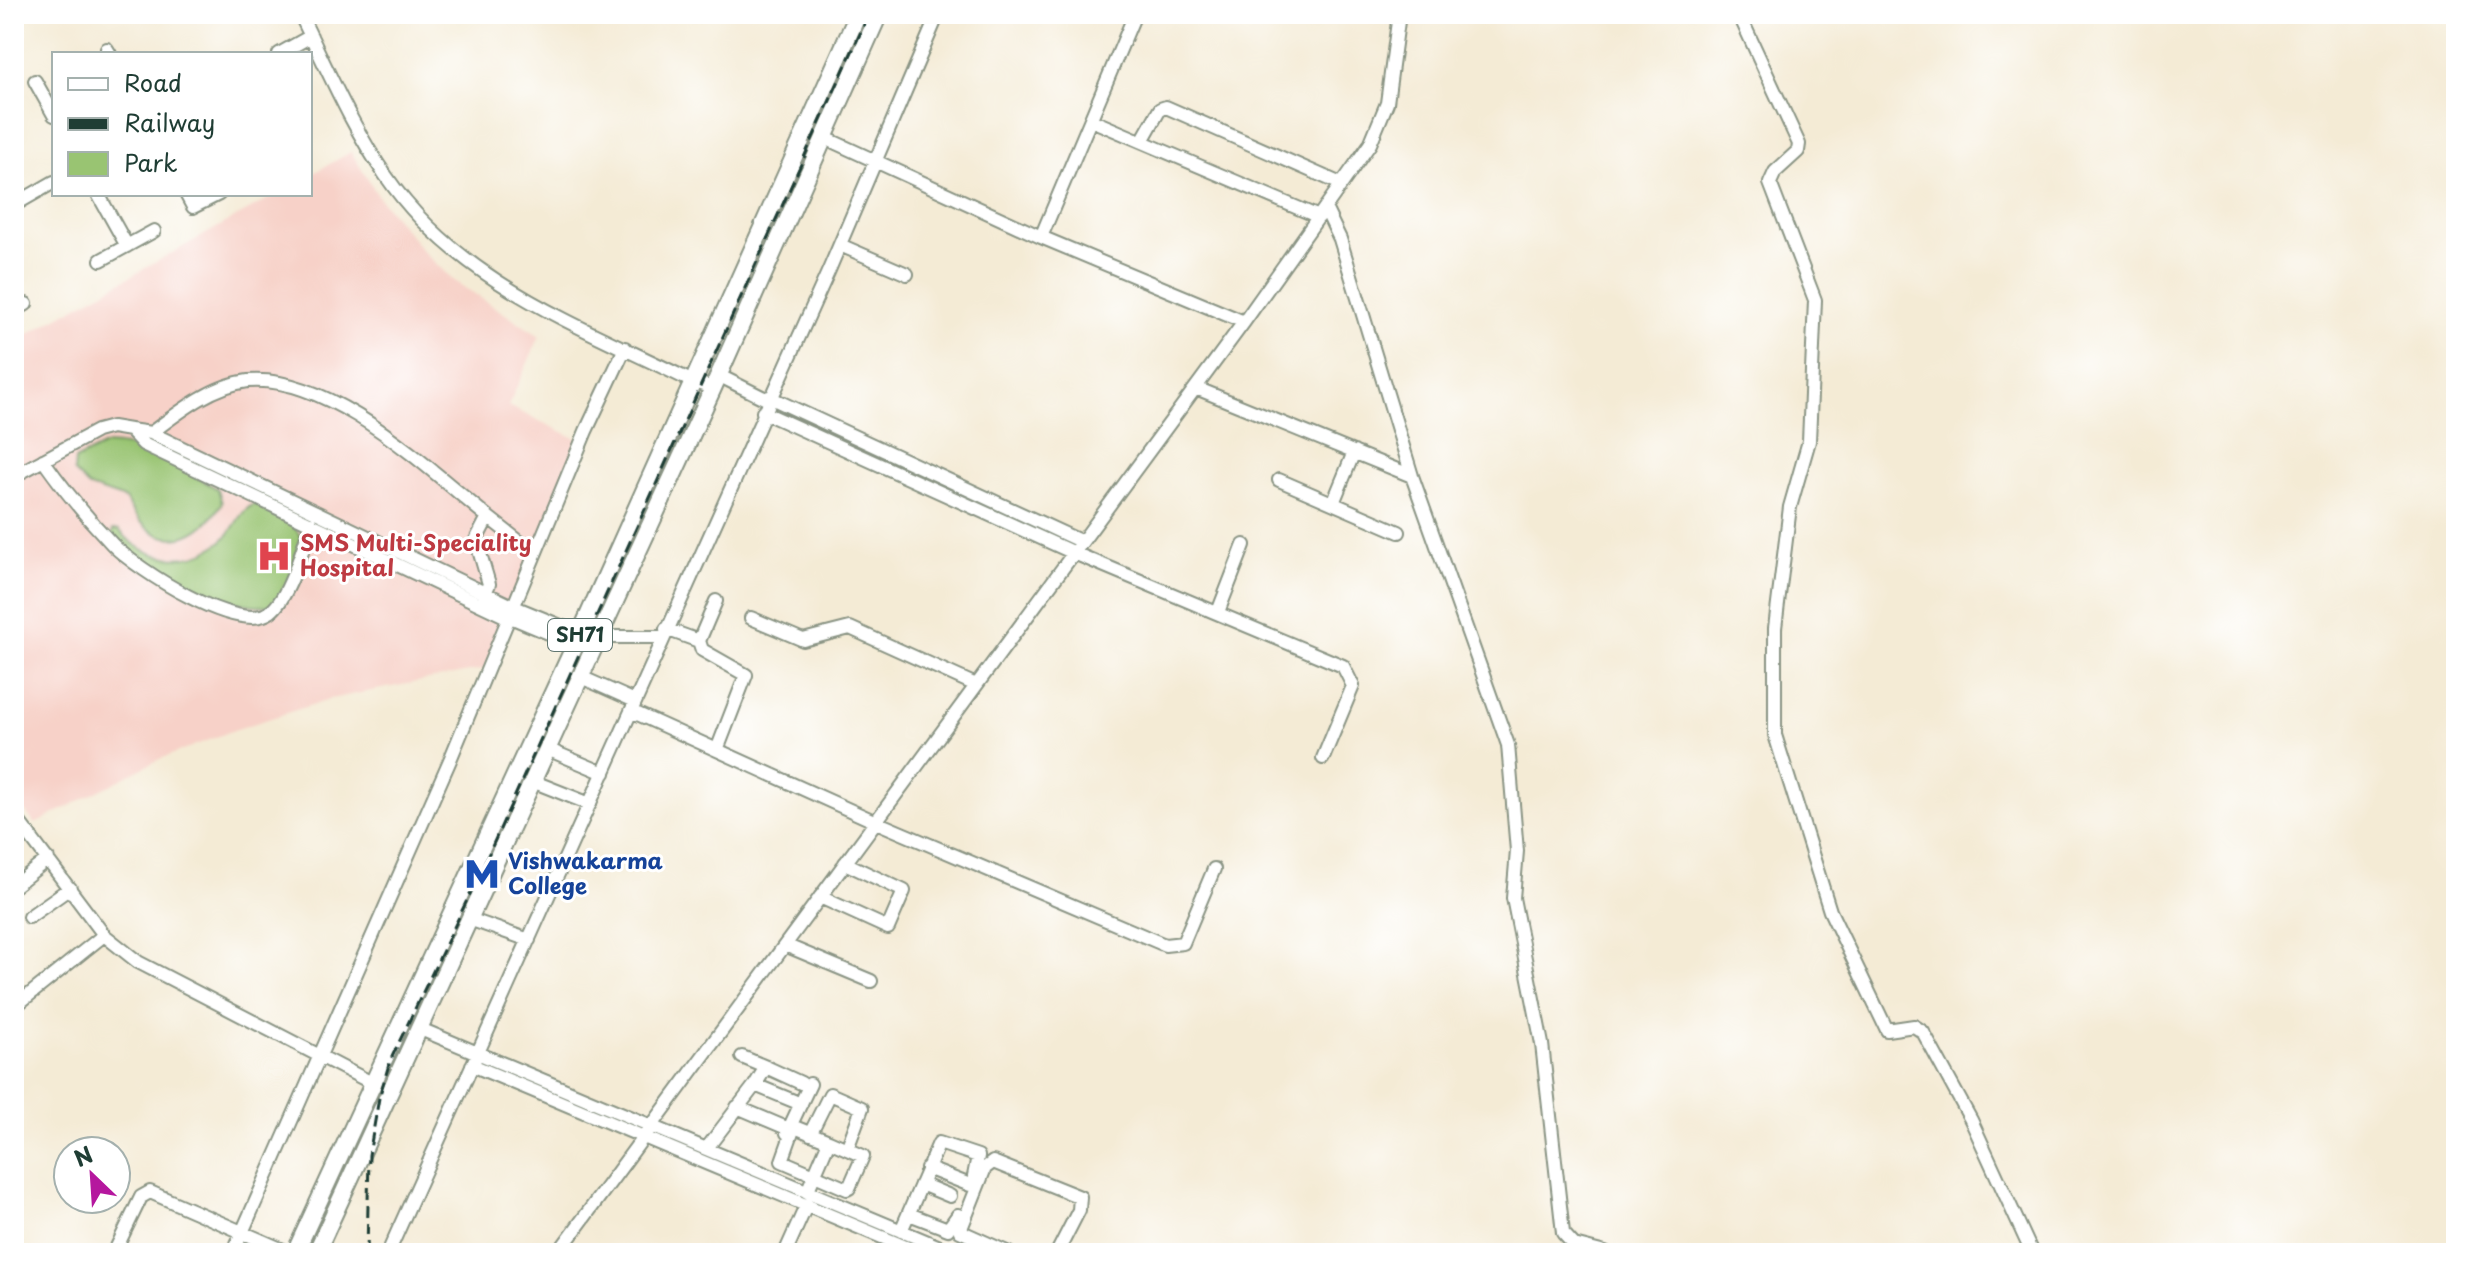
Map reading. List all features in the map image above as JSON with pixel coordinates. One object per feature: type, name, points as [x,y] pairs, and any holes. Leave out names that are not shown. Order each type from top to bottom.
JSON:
[{"type":"main road","name":"SH71","points":[[292,1253],[578,639],[858,14]]},
{"type":"main road","name":"SH71","points":[[316,1253],[716,381],[879,14]]},
{"type":"street","points":[[300,14],[386,177],[437,234],[470,264],[531,304],[691,381],[716,381],[767,403],[1218,612],[1343,666],[1353,686],[1323,758]]},
{"type":"street","points":[[388,1253],[877,162],[938,14]]},
{"type":"street","points":[[1041,237],[1135,14]]},
{"type":"street","points":[[558,1253],[1196,388],[1370,144],[1384,114],[1392,78],[1399,14]]},
{"type":"street","points":[[1739,14],[1799,144],[1798,151],[1775,172],[1770,183],[1815,300],[1809,441],[1790,507],[1775,628],[1773,714],[1779,753],[1830,911],[1856,973],[1887,1030],[1914,1026],[1923,1032],[1971,1120],[2032,1253]]},
{"type":"street","points":[[283,52],[311,36]]},
{"type":"street","points":[[35,81],[52,111]]},
{"type":"street","points":[[1142,141],[1160,109],[1166,107],[1341,184]]},
{"type":"street","points":[[1091,120],[1322,212],[1340,239],[1412,476],[1508,745],[1517,851],[1513,898],[1542,1044],[1563,1233],[1574,1245],[1605,1253]]},
{"type":"street","points":[[823,137],[1041,237],[1244,322]]},
{"type":"street","points":[[14,205],[52,183]]},
{"type":"street","points":[[99,196],[127,246]]},
{"type":"street","points":[[187,196],[193,207],[215,196]]},
{"type":"street","points":[[101,260],[154,231]]},
{"type":"street","points":[[840,245],[907,274]]},
{"type":"street","points":[[233,1253],[321,1056],[625,348]]},
{"type":"street","points":[[151,433],[177,414],[229,386],[249,381],[280,384],[351,410],[525,546]]},
{"type":"street","points":[[1196,388],[1412,476]]},
{"type":"street","points":[[14,476],[97,431],[112,427],[151,433],[311,523],[483,599]]},
{"type":"street","points":[[130,430],[143,444],[240,481],[509,613],[578,639]]},
{"type":"street","points":[[1333,503],[1354,452]]},
{"type":"street","points":[[43,460],[115,548],[166,585],[225,613],[254,619],[271,612],[290,578],[311,523]]},
{"type":"street","points":[[1279,480],[1399,532]]},
{"type":"street","points":[[483,599],[489,584],[476,540],[488,517]]},
{"type":"street","points":[[1218,612],[1244,545]]},
{"type":"street","points":[[716,601],[699,641],[702,650],[746,675],[717,750]]},
{"type":"street","points":[[751,618],[803,640],[850,628],[976,685]]},
{"type":"street","points":[[599,637],[665,633],[699,641]]},
{"type":"street","points":[[581,677],[717,750],[876,822],[1165,945],[1183,943],[1214,869]]},
{"type":"street","points":[[547,749],[604,773]]},
{"type":"street","points":[[532,781],[590,804]]},
{"type":"street","points":[[14,815],[104,935],[138,962],[372,1083]]},
{"type":"street","points":[[14,886],[48,859]]},
{"type":"street","points":[[820,897],[888,928],[904,891],[845,863]]},
{"type":"street","points":[[29,917],[70,888]]},
{"type":"street","points":[[469,919],[529,940]]},
{"type":"street","points":[[14,1007],[104,935]]},
{"type":"street","points":[[785,945],[871,981]]},
{"type":"street","points":[[418,1028],[479,1052],[647,1132],[707,1148],[920,1253]]},
{"type":"street","points":[[742,1057],[805,1084],[801,1104],[779,1150]]},
{"type":"street","points":[[472,1065],[954,1253]]},
{"type":"street","points":[[707,1148],[766,1067]]},
{"type":"street","points":[[755,1085],[801,1104]]},
{"type":"street","points":[[810,1134],[830,1094],[862,1108],[847,1149]]},
{"type":"street","points":[[737,1107],[789,1129]]},
{"type":"street","points":[[793,1130],[810,1134],[863,1157],[849,1188],[781,1158],[793,1130]]},
{"type":"street","points":[[785,1253],[829,1141]]},
{"type":"street","points":[[901,1231],[937,1146],[944,1142],[979,1158],[951,1229],[909,1214]]},
{"type":"street","points":[[1006,1252],[960,1231],[985,1168],[993,1162],[1080,1197],[1079,1210],[1057,1253]]},
{"type":"street","points":[[927,1168],[970,1185]]},
{"type":"street","points":[[921,1184],[950,1196]]},
{"type":"street","points":[[114,1253],[141,1197],[147,1193],[292,1253]]},
{"type":"street","points":[[932,1244],[940,1226]]},
{"type":"shaded area","name":"SMS Multi-Speciality Hospital","points":[[351,152],[380,199],[425,253],[454,281],[540,336],[508,406],[586,443],[484,669],[330,699],[234,730],[158,760],[35,824],[14,797],[14,342],[273,196],[312,196],[312,174]]},
{"type":"green space","points":[[107,444],[136,448],[179,467],[218,489],[222,503],[198,530],[172,538],[159,535],[146,527],[125,499],[89,487],[74,472],[75,460]]},
{"type":"green space","points":[[254,504],[289,519],[301,537],[286,592],[272,606],[249,605],[206,594],[167,575],[112,537],[113,530],[119,530],[143,549],[171,558],[200,554],[226,537],[241,515]]},
{"type":"railway","points":[[367,1253],[369,1155],[379,1098],[390,1061],[480,873],[869,14]]},
{"type":"place","name":"SMS Multi-Speciality Hospital","points":[[274,556]]},
{"type":"place","name":"Vishwakarma College","points":[[482,874]]}]
